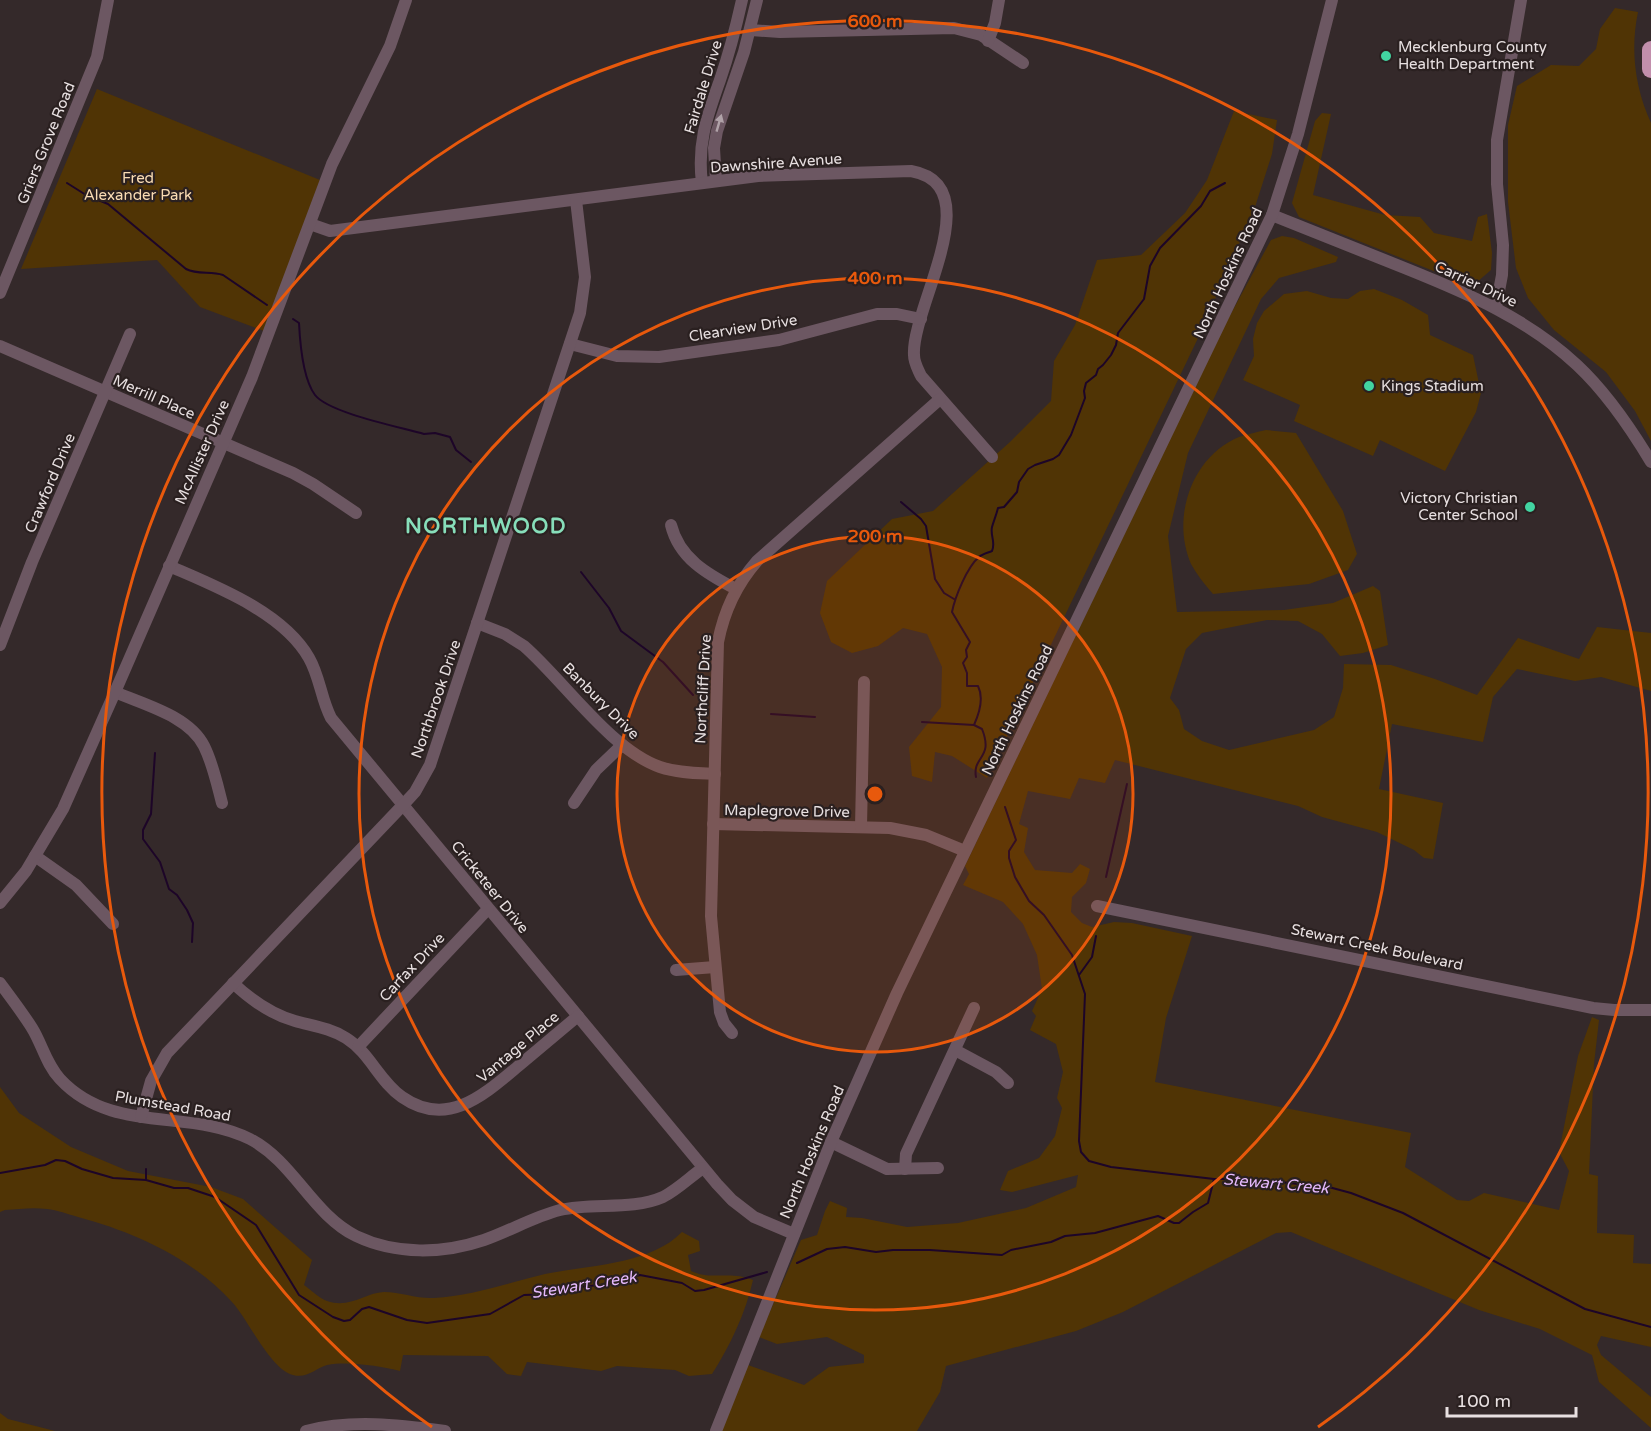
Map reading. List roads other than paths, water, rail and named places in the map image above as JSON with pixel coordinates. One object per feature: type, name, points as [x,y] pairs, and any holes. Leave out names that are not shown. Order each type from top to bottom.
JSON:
[{"type":"highway","points":[[1651,50],[1651,69]]},
{"type":"street","name":"Griers Grove Road","points":[[0,293],[97,57],[108,0]]},
{"type":"street","name":"McAllister Drive","points":[[0,903],[35,856],[63,809],[116,692],[168,566],[252,377],[332,164],[390,46],[406,0]]},
{"type":"street","name":"Fairdale Drive","points":[[716,181],[714,148],[717,131],[751,30],[757,0]]},
{"type":"street","points":[[988,41],[995,23],[999,0]]},
{"type":"street","name":"North Hoskins Road","points":[[716,1431],[831,1142],[901,985],[1272,215],[1298,134],[1332,0]]},
{"type":"street","points":[[1496,307],[1503,253],[1497,184],[1497,140],[1521,0]]},
{"type":"street","name":"Fairdale Drive","points":[[702,183],[700,150],[703,129],[741,5]]},
{"type":"street","points":[[741,5],[755,13]]},
{"type":"street","points":[[751,30],[780,32],[954,28],[974,33],[1023,63]]},
{"type":"street","points":[[720,79],[733,83]]},
{"type":"street","name":"Dawnshire Avenue","points":[[310,224],[330,231],[786,174],[910,171],[929,176],[941,188],[948,213],[914,345],[916,367],[940,399],[992,457]]},
{"type":"street","name":"Northbrook Drive","points":[[141,1117],[151,1081],[167,1053],[403,805],[419,786],[430,765],[582,304],[585,277],[576,200]]},
{"type":"street","name":"Carrier Drive","points":[[1272,215],[1463,291],[1496,307],[1547,340],[1589,377],[1616,409],[1651,462]]},
{"type":"street","name":"Clearview Drive","points":[[570,344],[617,356],[659,357],[779,340],[877,314],[897,314],[921,319]]},
{"type":"street","name":"Crawford Drive","points":[[0,645],[32,562],[130,334]]},
{"type":"street","name":"Merrill Place","points":[[0,346],[293,473],[356,513]]},
{"type":"street","name":"Northcliff Drive","points":[[732,1033],[724,1023],[720,1012],[711,916],[718,642],[721,625],[736,589],[757,561],[940,399]]},
{"type":"street","points":[[670,525],[683,553],[701,569],[736,589]]},
{"type":"street","name":"Cricketeer Drive","points":[[168,566],[249,603],[298,642],[311,662],[322,699],[331,718],[703,1168],[740,1208],[769,1225],[794,1234]]},
{"type":"street","name":"Banbury Drive","points":[[477,623],[505,634],[524,646],[622,745],[642,759],[657,766],[682,772],[715,774]]},
{"type":"street","points":[[861,828],[864,682]]},
{"type":"street","points":[[116,692],[181,721],[194,731],[205,747],[222,803]]},
{"type":"street","points":[[574,803],[596,770],[622,745]]},
{"type":"street","name":"Maplegrove Drive","points":[[713,824],[910,831],[936,838],[964,851]]},
{"type":"street","points":[[35,856],[76,885],[113,924]]},
{"type":"street","name":"Stewart Creek Boulevard","points":[[1097,906],[1593,1008],[1651,1010]]},
{"type":"street","name":"Carfax Drive","points":[[358,1047],[488,909]]},
{"type":"street","points":[[676,970],[715,967]]},
{"type":"street","name":"Plumstead Road","points":[[0,983],[32,1028],[50,1066],[65,1083],[85,1099],[124,1115],[214,1127],[251,1140],[272,1154],[323,1211],[339,1225],[371,1242],[402,1249],[443,1249],[475,1243],[537,1217],[568,1208],[650,1201],[668,1194],[703,1168]]},
{"type":"street","name":"Vantage Place","points":[[233,983],[249,998],[271,1012],[337,1032],[358,1047],[388,1086],[408,1101],[433,1108],[452,1108],[470,1103],[482,1096],[578,1016]]},
{"type":"street","points":[[905,1169],[906,1154],[974,1008]]},
{"type":"street","points":[[955,1050],[996,1072],[1008,1083]]},
{"type":"street","points":[[831,1142],[887,1169],[938,1168]]},
{"type":"street","points":[[306,1431],[360,1424],[396,1425],[445,1431]]},
{"type":"waterway","points":[[67,183],[86,195],[108,204],[186,269],[223,275],[267,305]]},
{"type":"waterway","points":[[974,725],[981,696],[978,686],[967,686],[967,673],[963,663],[967,657],[966,650],[970,642],[952,612],[962,583],[975,562],[982,555],[992,551],[992,527],[998,508],[1004,507],[1017,492],[1019,482],[1028,469],[1059,455],[1071,435],[1085,398],[1086,383],[1096,375],[1098,369],[1111,355],[1118,333],[1144,299],[1150,266],[1160,248],[1201,206],[1210,191],[1225,183]]},
{"type":"waterway","points":[[293,319],[299,323],[301,350],[308,380],[315,395],[323,402],[366,419],[424,434],[435,433],[450,437],[456,450],[471,462]]},
{"type":"waterway","points":[[901,502],[926,526],[935,579],[944,593],[954,599]]},
{"type":"waterway","points":[[581,572],[609,608],[621,631],[663,662],[693,695]]},
{"type":"waterway","points":[[771,714],[815,717]]},
{"type":"waterway","points":[[922,722],[974,725],[982,729],[986,746],[977,765],[976,777]]},
{"type":"waterway","points":[[155,753],[151,814],[143,830],[143,839],[160,862],[169,889],[177,895],[187,910],[193,923],[192,942]]},
{"type":"waterway","points":[[1106,877],[1127,784]]},
{"type":"waterway","points":[[1005,807],[1016,840],[1009,851],[1015,877],[1029,901],[1044,915],[1072,955],[1085,994],[1079,1141],[1081,1152],[1089,1161],[1111,1167],[1214,1179],[1252,1179],[1325,1186],[1351,1193],[1403,1213],[1585,1309],[1651,1327]]},
{"type":"waterway","points":[[1079,975],[1092,957],[1096,936]]},
{"type":"waterway","name":"Stewart Creek","points":[[0,1173],[45,1165],[56,1160],[65,1161],[82,1169],[113,1178],[146,1180],[174,1188],[188,1188],[215,1197],[256,1225],[299,1295],[333,1317],[344,1321],[350,1320],[362,1309],[369,1307],[407,1320],[427,1323],[490,1314],[524,1295],[550,1294],[579,1287],[609,1284],[640,1275],[682,1283],[695,1291],[767,1272]]},
{"type":"waterway","points":[[146,1169],[146,1180]]},
{"type":"waterway","name":"Stewart Creek","points":[[797,1263],[827,1249],[845,1247],[876,1252],[930,1250],[1002,1255],[1011,1250],[1051,1242],[1065,1236],[1095,1233],[1158,1216],[1179,1223],[1208,1203],[1214,1179]]},
{"type":"place","name":"Mecklenburg County Health Department","points":[[1386,56]]},
{"type":"place","name":"Kings Stadium","points":[[1369,386]]},
{"type":"place","name":"Victory Christian Center School","points":[[1530,507]]},
{"type":"district","name":"NORTHWOOD","points":[[486,526]]},
{"type":"park label","name":"Fred Alexander Park","points":[[138,186]]}]
